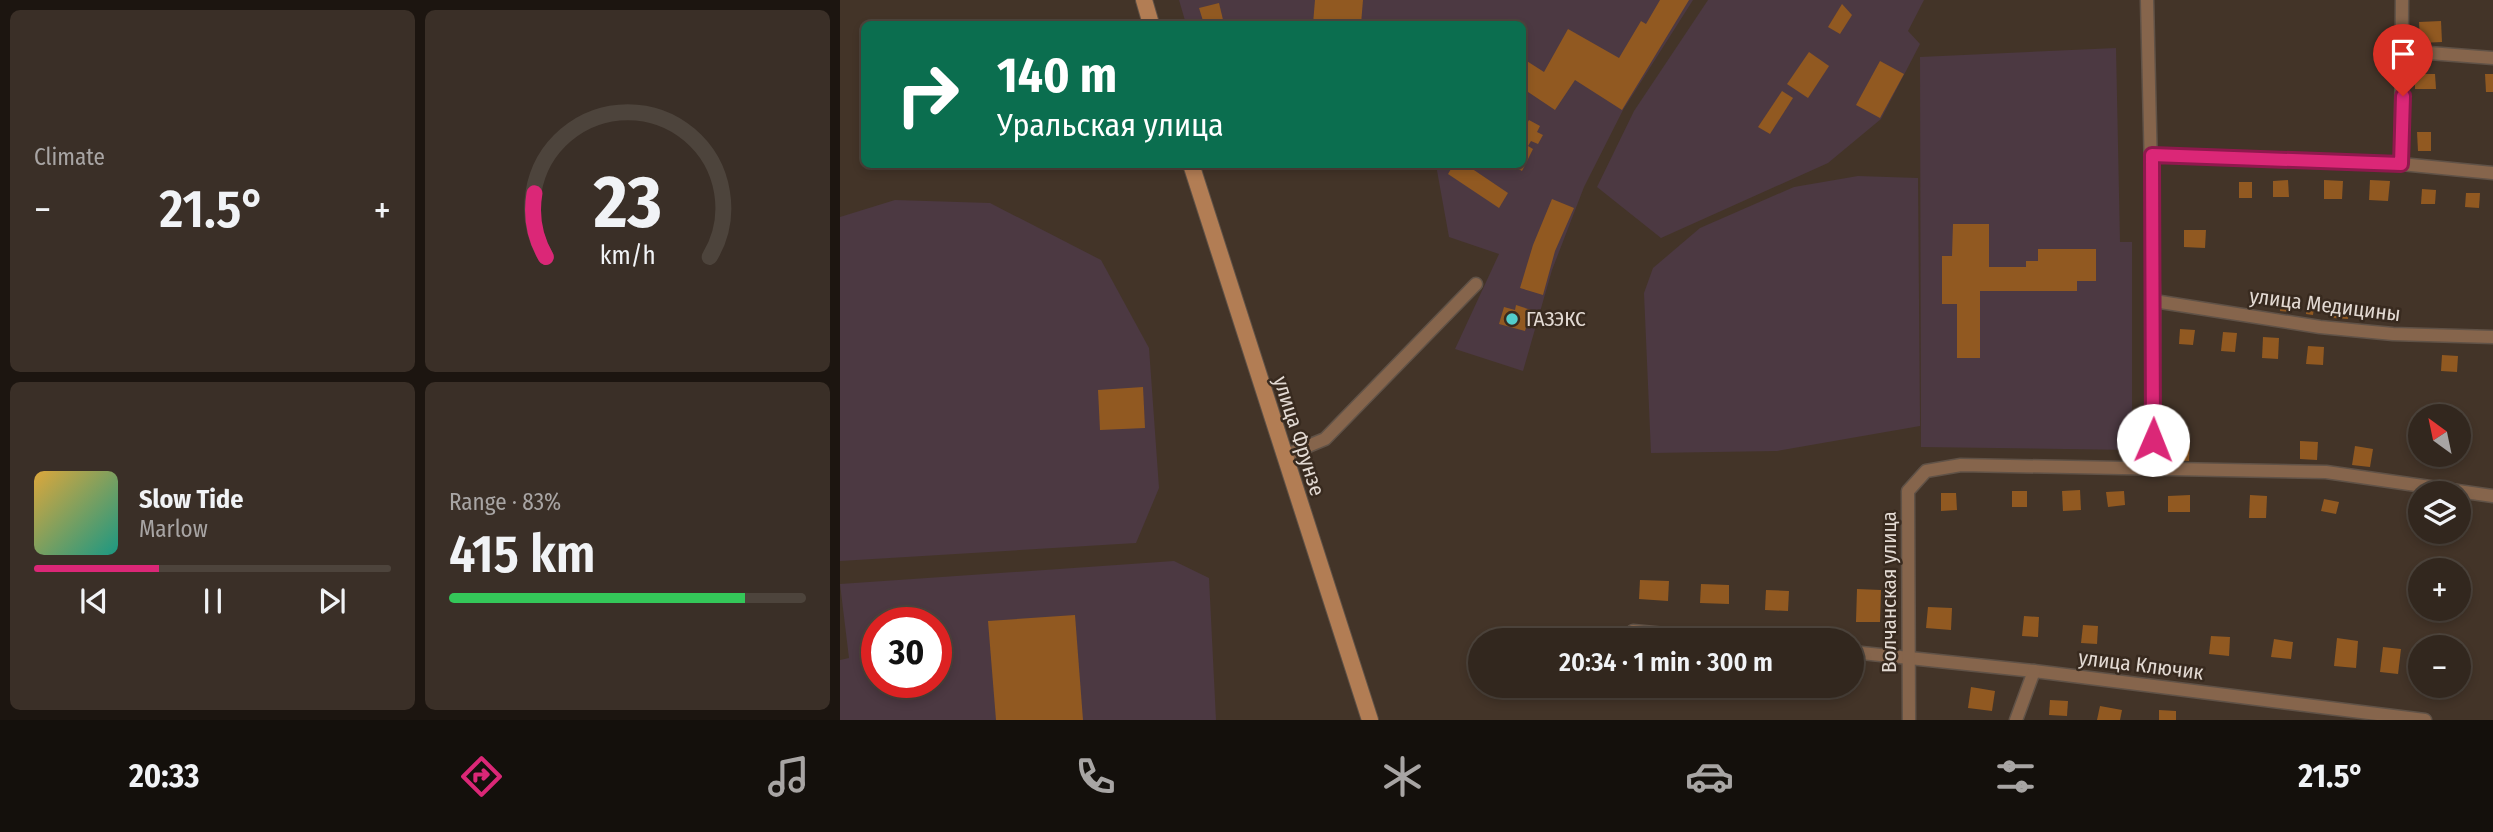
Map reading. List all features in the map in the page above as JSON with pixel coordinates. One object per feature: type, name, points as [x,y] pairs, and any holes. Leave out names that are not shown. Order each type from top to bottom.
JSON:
[{"type":"street","points":[[1144,0],[1150,21]]},
{"type":"street","points":[[2147,0],[2154,301],[2153,468],[2326,472],[2493,496]]},
{"type":"street","points":[[2401,164],[2404,51],[2402,0]]},
{"type":"street","points":[[2404,51],[2493,58]]},
{"type":"street","points":[[2152,155],[2401,164],[2493,173]]},
{"type":"street","name":"улица Фрунзе","points":[[1192,168],[1370,720]]},
{"type":"street","points":[[1284,456],[1325,439],[1476,284]]},
{"type":"street","name":"улица Медицины","points":[[2154,301],[2320,327],[2493,337]]},
{"type":"street","name":"Волчанская улица","points":[[1909,720],[1908,491],[1926,471],[1961,465],[2153,468]]},
{"type":"street","name":"улица Ключик","points":[[1864,653],[2034,671],[2425,720]]},
{"type":"street","points":[[2016,720],[2034,671]]},
{"type":"shaded area","points":[[1179,0],[1693,0],[1623,110],[1584,187],[1552,270],[1523,371],[1455,349],[1499,254],[1449,237],[1437,168],[1526,168],[1526,21],[1185,21]]},
{"type":"shaded area","points":[[1708,0],[1924,0],[1908,31],[1920,44],[1881,119],[1828,163],[1661,238],[1597,187],[1634,111]]},
{"type":"shaded area","points":[[2116,48],[2120,242],[2132,242],[2132,450],[1921,447],[1920,57]]},
{"type":"shaded area","points":[[1858,176],[1918,178],[1920,426],[1777,451],[1651,453],[1644,293],[1653,268],[1700,228],[1794,187]]},
{"type":"shaded area","points":[[895,200],[990,203],[1101,260],[1149,348],[1159,488],[1136,543],[840,561],[840,217]]},
{"type":"shaded area","points":[[1174,561],[1209,578],[1216,720],[840,720],[840,660],[849,658],[840,584]]},
{"type":"building","points":[[1315,0],[1363,0],[1361,21],[1313,21]]},
{"type":"building","points":[[1660,0],[1689,0],[1622,110],[1575,80],[1555,110],[1526,91],[1526,61],[1544,72],[1568,29],[1619,58],[1641,21],[1646,24]]},
{"type":"building","points":[[1219,3],[1223,21],[1203,21],[1199,8]]},
{"type":"building","points":[[1842,4],[1852,15],[1840,34],[1828,27]]},
{"type":"building","points":[[2441,21],[2442,42],[2420,43],[2419,22]]},
{"type":"building","points":[[1809,52],[1829,66],[1808,98],[1787,84]]},
{"type":"building","points":[[1880,61],[1904,74],[1880,118],[1856,105]]},
{"type":"building","points":[[2415,74],[2435,74],[2436,89],[2415,89]]},
{"type":"building","points":[[2485,74],[2493,74],[2493,92],[2486,92]]},
{"type":"building","points":[[1782,91],[1793,98],[1770,134],[1758,127]]},
{"type":"building","points":[[1529,120],[1540,126],[1537,132],[1543,135],[1538,144],[1531,141],[1528,146],[1533,149],[1526,163],[1526,125]]},
{"type":"building","points":[[2417,132],[2431,132],[2431,151],[2418,151]]},
{"type":"building","points":[[1452,168],[1471,168],[1508,193],[1499,208],[1448,174]]},
{"type":"building","points":[[2288,180],[2289,197],[2273,197],[2273,181]]},
{"type":"building","points":[[2324,180],[2343,181],[2342,199],[2324,199]]},
{"type":"building","points":[[2370,180],[2390,181],[2388,201],[2369,200]]},
{"type":"building","points":[[2239,182],[2252,182],[2252,198],[2239,198]]},
{"type":"building","points":[[2422,189],[2436,190],[2435,204],[2421,204]]},
{"type":"building","points":[[2466,193],[2480,193],[2479,208],[2465,207]]},
{"type":"building","points":[[1552,199],[1574,208],[1555,251],[1543,295],[1520,288],[1533,245]]},
{"type":"building","points":[[1953,224],[1989,224],[1989,267],[2026,267],[2026,261],[2038,261],[2038,249],[2096,249],[2096,281],[2077,281],[2077,291],[1980,291],[1980,358],[1957,358],[1957,304],[1942,304],[1942,256],[1952,256]]},
{"type":"building","points":[[2184,230],[2206,230],[2205,248],[2184,247]]},
{"type":"building","points":[[2281,294],[2292,295],[2291,312],[2280,311]]},
{"type":"building","points":[[2307,299],[2315,300],[2313,315],[2306,314]]},
{"type":"building","points":[[2335,302],[2350,303],[2348,319],[2333,318]]},
{"type":"building","points":[[1516,305],[1531,310],[1525,331],[1499,324],[1504,307],[1515,310]]},
{"type":"building","points":[[2180,329],[2195,330],[2193,345],[2179,344]]},
{"type":"building","points":[[2223,332],[2237,333],[2235,352],[2221,351]]},
{"type":"building","points":[[2263,337],[2279,338],[2278,359],[2262,358]]},
{"type":"building","points":[[2308,346],[2324,347],[2323,365],[2306,364]]},
{"type":"building","points":[[2442,355],[2458,356],[2457,372],[2441,371]]},
{"type":"building","points":[[1143,387],[1145,428],[1100,430],[1098,390]]},
{"type":"building","points":[[2172,440],[2190,441],[2189,461],[2171,460]]},
{"type":"building","points":[[2300,441],[2318,442],[2317,460],[2300,459]]},
{"type":"building","points":[[2355,446],[2373,449],[2370,467],[2352,465]]},
{"type":"building","points":[[2080,490],[2081,510],[2063,511],[2062,491]]},
{"type":"building","points":[[2012,491],[2027,491],[2027,507],[2012,507]]},
{"type":"building","points":[[2124,491],[2125,505],[2108,507],[2106,492]]},
{"type":"building","points":[[1941,493],[1956,493],[1957,510],[1941,511]]},
{"type":"building","points":[[2190,495],[2190,512],[2168,512],[2168,496]]},
{"type":"building","points":[[2250,495],[2267,496],[2266,518],[2249,518]]},
{"type":"building","points":[[2324,499],[2339,502],[2336,514],[2321,511]]},
{"type":"building","points":[[1640,580],[1669,581],[1668,601],[1639,599]]},
{"type":"building","points":[[1701,584],[1729,585],[1729,604],[1700,603]]},
{"type":"building","points":[[1857,589],[1881,590],[1880,622],[1856,622]]},
{"type":"building","points":[[1766,590],[1789,591],[1788,611],[1765,610]]},
{"type":"building","points":[[1928,607],[1952,608],[1951,630],[1926,628]]},
{"type":"building","points":[[1075,615],[1083,720],[996,720],[988,621]]},
{"type":"building","points":[[2024,616],[2039,617],[2038,637],[2022,636]]},
{"type":"building","points":[[2083,625],[2098,626],[2097,644],[2081,643]]},
{"type":"building","points":[[2211,636],[2230,637],[2229,656],[2209,654]]},
{"type":"building","points":[[2337,638],[2358,641],[2356,668],[2334,666]]},
{"type":"building","points":[[2274,639],[2293,642],[2291,659],[2271,657]]},
{"type":"building","points":[[2383,647],[2401,649],[2398,674],[2380,672]]},
{"type":"building","points":[[1971,687],[1995,691],[1992,711],[1968,708]]},
{"type":"building","points":[[2050,700],[2068,701],[2067,716],[2049,715]]},
{"type":"building","points":[[2100,706],[2122,710],[2120,720],[2097,720]]},
{"type":"building","points":[[2159,710],[2176,711],[2176,720],[2159,720]]},
{"type":"place","name":"ГАЗЭКС","points":[[1512,319]]},
{"type":"route","points":[[2153,440],[2152,155],[2401,164],[2403,96]]}]
